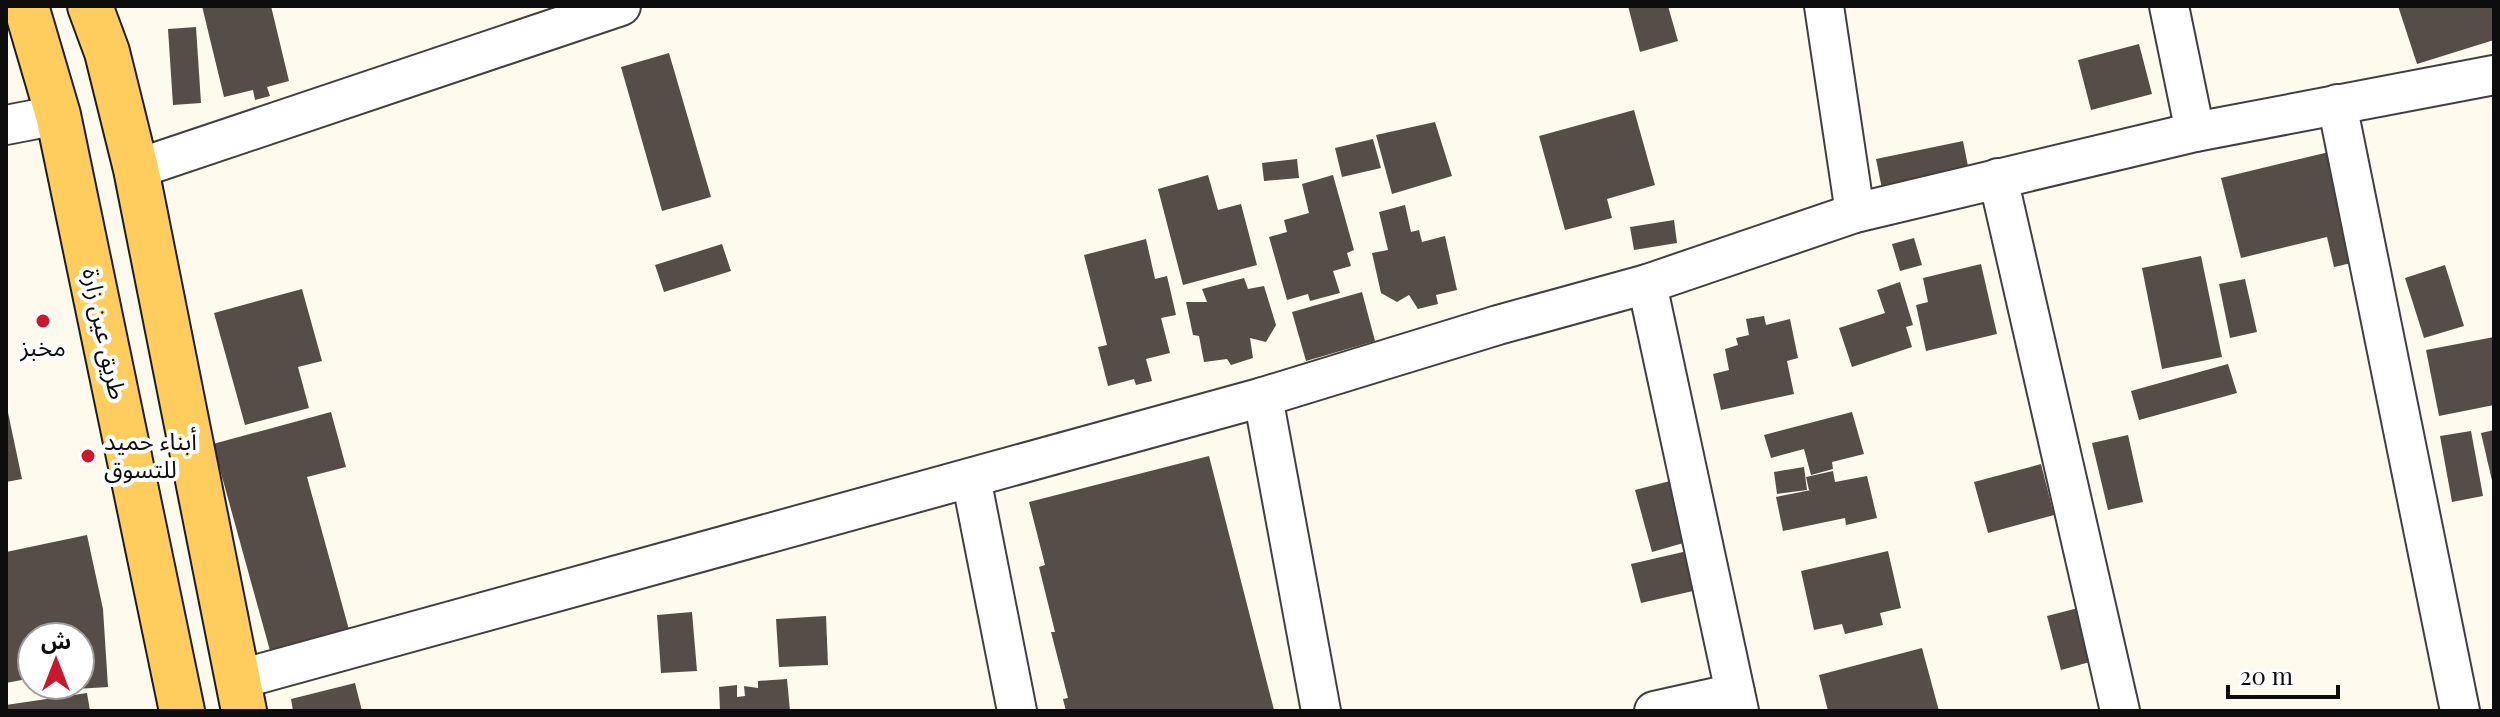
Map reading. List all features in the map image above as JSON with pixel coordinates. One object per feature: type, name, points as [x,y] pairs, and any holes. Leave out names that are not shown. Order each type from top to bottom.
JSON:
[{"type":"main road","name":"طريق عين زارة","points":[[26,6],[58,115],[182,711]]},
{"type":"main road","points":[[90,6],[107,52],[136,169],[241,696]]},
{"type":"street","points":[[136,169],[621,6]]},
{"type":"street","points":[[1824,6],[1855,213]]},
{"type":"street","points":[[2169,6],[2195,132]]},
{"type":"street","points":[[241,696],[971,478],[1263,397],[1498,325],[1647,284],[1855,213],[2195,132],[2494,75]]},
{"type":"street","points":[[2337,104],[2460,711]]},
{"type":"street","points":[[6,125],[58,115]]},
{"type":"street","points":[[1998,178],[2120,711]]},
{"type":"street","points":[[1647,284],[1737,702],[1654,711]]},
{"type":"street","points":[[1263,397],[1321,711]]},
{"type":"street","points":[[971,478],[1017,711]]},
{"type":"building","points":[[202,6],[271,6],[289,81],[267,87],[270,96],[255,100],[253,90],[224,97]]},
{"type":"building","points":[[1628,6],[1668,6],[1678,41],[1640,52]]},
{"type":"building","points":[[2398,6],[2494,6],[2494,40],[2417,64]]},
{"type":"building","points":[[196,27],[201,103],[173,105],[168,29]]},
{"type":"building","points":[[2139,44],[2152,94],[2091,110],[2078,60]]},
{"type":"building","points":[[669,53],[711,197],[662,211],[621,67]]},
{"type":"building","points":[[1634,110],[1655,185],[1607,199],[1612,218],[1565,230],[1539,136]]},
{"type":"building","points":[[1435,122],[1452,176],[1392,194],[1376,135]]},
{"type":"building","points":[[1373,139],[1381,168],[1342,177],[1335,148]]},
{"type":"building","points":[[1963,141],[1970,176],[1883,194],[1876,159]]},
{"type":"building","points":[[2329,152],[2356,262],[2334,267],[2327,237],[2241,258],[2221,178]]},
{"type":"building","points":[[1297,159],[1299,178],[1264,181],[1262,163]]},
{"type":"building","points":[[1208,175],[1218,210],[1241,204],[1257,265],[1183,285],[1158,189]]},
{"type":"building","points":[[1333,175],[1354,250],[1347,253],[1351,266],[1333,271],[1340,293],[1310,301],[1308,294],[1287,300],[1269,237],[1287,232],[1284,220],[1309,213],[1302,184]]},
{"type":"building","points":[[1405,205],[1411,232],[1419,230],[1422,242],[1445,236],[1457,290],[1436,295],[1438,304],[1418,309],[1409,295],[1397,302],[1381,293],[1372,253],[1388,250],[1379,212]]},
{"type":"building","points":[[1674,220],[1677,243],[1634,250],[1630,227]]},
{"type":"building","points":[[1914,238],[1922,265],[1900,271],[1892,244]]},
{"type":"building","points":[[1146,239],[1155,279],[1167,276],[1176,315],[1161,318],[1170,353],[1146,359],[1152,381],[1136,385],[1134,379],[1108,386],[1098,347],[1107,345],[1084,255]]},
{"type":"building","points":[[722,244],[731,271],[664,292],[655,265]]},
{"type":"building","points":[[2201,256],[2222,357],[2162,369],[2142,268]]},
{"type":"building","points":[[1981,264],[1997,334],[1926,351],[1916,305],[1928,302],[1923,278]]},
{"type":"building","points":[[2445,265],[2464,326],[2424,338],[2405,278]]},
{"type":"building","points":[[1244,278],[1248,289],[1264,286],[1276,325],[1266,342],[1250,338],[1253,358],[1231,365],[1227,359],[1204,362],[1199,336],[1193,335],[1186,302],[1207,302],[1202,289]]},
{"type":"building","points":[[2245,279],[2257,332],[2230,338],[2219,284]]},
{"type":"building","points":[[1900,282],[1913,325],[1906,327],[1912,347],[1852,367],[1839,328],[1885,313],[1877,290]]},
{"type":"building","points":[[302,289],[322,361],[298,367],[309,408],[245,425],[214,313]]},
{"type":"building","points":[[1362,292],[1375,341],[1306,361],[1292,312]]},
{"type":"building","points":[[1764,316],[1766,325],[1790,319],[1798,358],[1787,361],[1794,394],[1721,410],[1713,374],[1729,370],[1725,349],[1738,345],[1736,338],[1749,335],[1746,319]]},
{"type":"building","points":[[2494,337],[2494,405],[2439,416],[2426,350]]},
{"type":"building","points":[[2228,364],[2237,393],[2139,420],[2131,391]]},
{"type":"building","points":[[6,403],[22,479],[6,482]]},
{"type":"building","points":[[331,412],[346,467],[307,477],[351,637],[272,658],[213,444]]},
{"type":"building","points":[[1852,412],[1864,454],[1832,462],[1833,469],[1811,475],[1804,449],[1771,458],[1764,435]]},
{"type":"building","points":[[2494,430],[2494,485],[2493,485],[2481,433]]},
{"type":"building","points":[[2471,431],[2483,496],[2452,502],[2440,436]]},
{"type":"building","points":[[2128,435],[2143,502],[2108,510],[2092,443]]},
{"type":"building","points":[[1209,456],[1274,710],[1066,711],[1063,699],[1068,698],[1039,567],[1045,565],[1029,502]]},
{"type":"building","points":[[2041,464],[2054,515],[1988,533],[1974,482]]},
{"type":"building","points":[[1804,467],[1807,490],[1777,494],[1774,472]]},
{"type":"building","points":[[1833,471],[1835,482],[1867,476],[1877,518],[1846,525],[1845,518],[1783,531],[1776,497],[1811,490],[1806,477]]},
{"type":"building","points":[[1670,481],[1687,542],[1652,552],[1635,490]]},
{"type":"building","points":[[87,535],[103,609],[108,687],[96,688],[96,621],[16,621],[16,681],[6,683],[6,552]]},
{"type":"building","points":[[1696,549],[1706,588],[1641,603],[1631,564]]},
{"type":"building","points":[[1888,551],[1901,608],[1880,613],[1883,625],[1845,634],[1842,624],[1814,630],[1801,571]]},
{"type":"building","points":[[2082,607],[2097,660],[2061,670],[2047,616]]},
{"type":"building","points":[[692,612],[697,671],[661,673],[657,615]]},
{"type":"building","points":[[826,616],[828,665],[779,667],[776,619]]},
{"type":"building","points":[[1922,648],[1939,711],[1828,711],[1819,675]]},
{"type":"building","points":[[787,679],[790,711],[720,711],[719,687],[737,685],[737,697],[745,696],[744,686],[758,688],[758,681]]},
{"type":"building","points":[[355,683],[362,711],[293,711],[291,699]]},
{"type":"building","points":[[33,701],[88,701],[90,711],[6,711],[6,705]]},
{"type":"place","name":"مخبز","points":[[43,321]]},
{"type":"place","name":"أبناء حميد للتسوق","points":[[88,456]]}]
